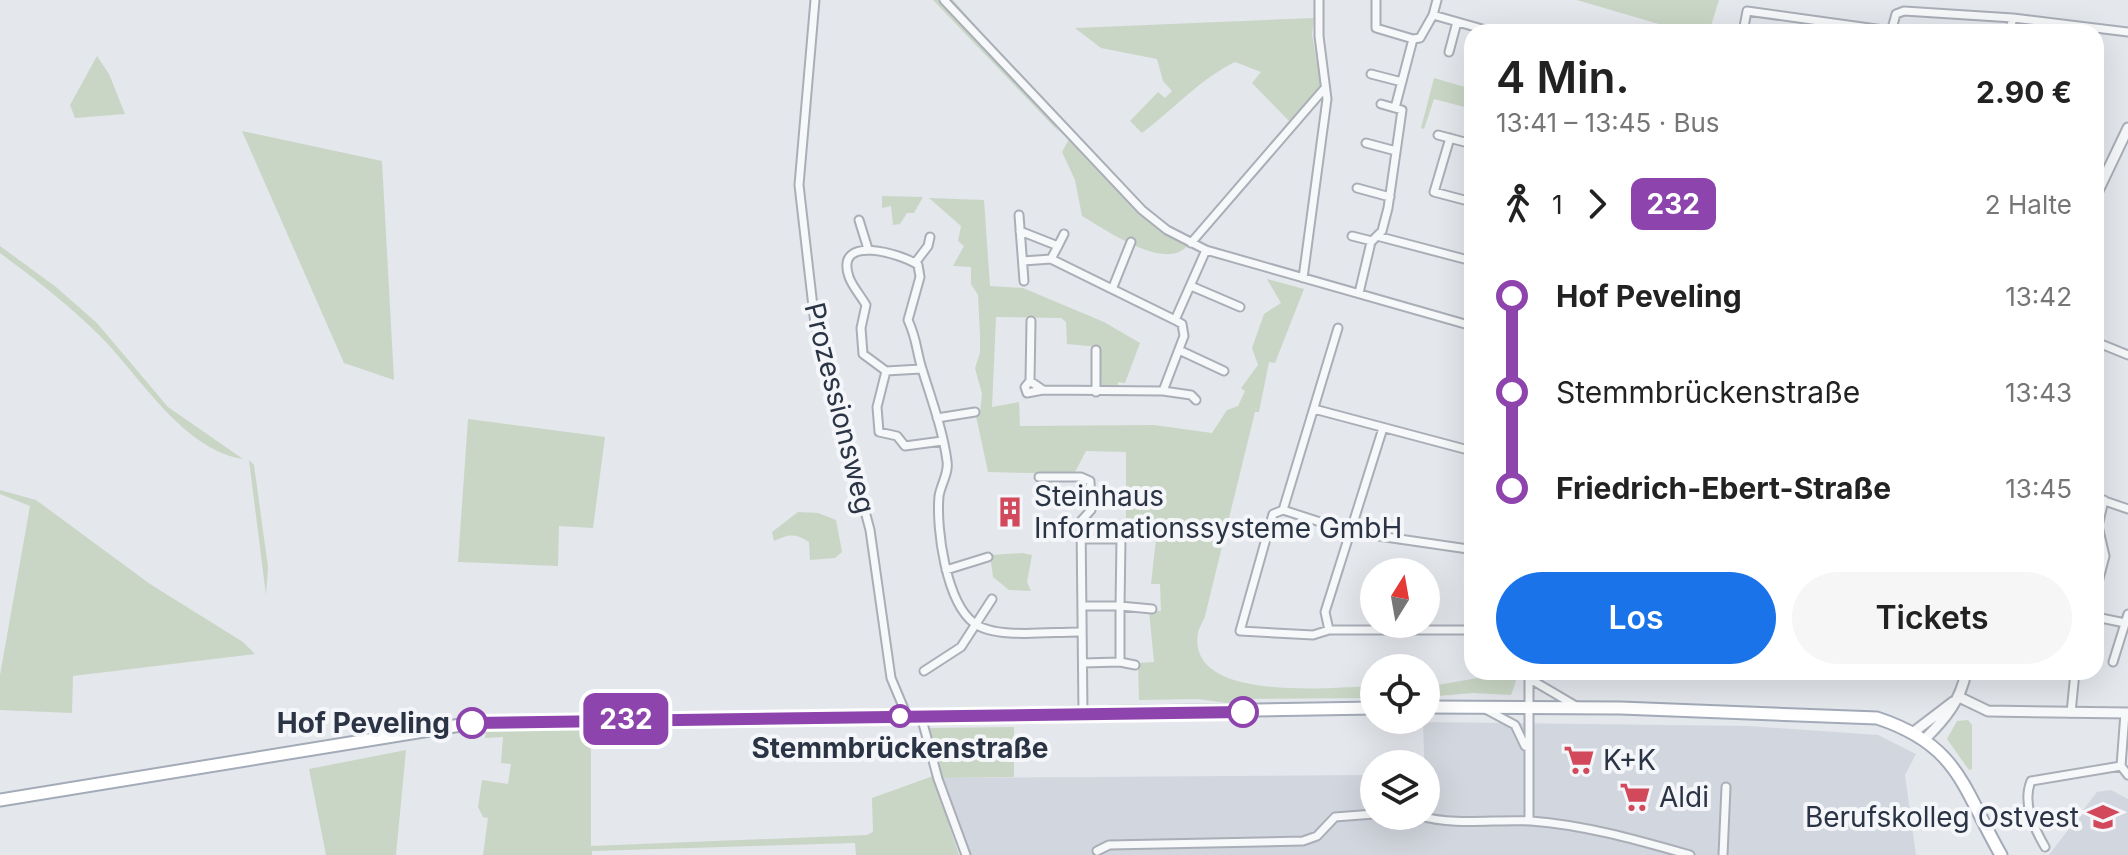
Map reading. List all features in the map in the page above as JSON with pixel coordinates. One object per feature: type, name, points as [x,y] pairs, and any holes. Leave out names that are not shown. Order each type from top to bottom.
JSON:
[{"type":"main road","points":[[1440,707],[1578,707],[1863,715],[1920,735],[1953,768],[2001,855]]},
{"type":"main road","points":[[0,800],[473,723],[907,716],[922,721],[1360,708]]},
{"type":"street","name":"Prozessionsweg","points":[[815,0],[799,185],[815,324],[870,530],[891,678],[907,716]]},
{"type":"street","points":[[944,0],[1142,210],[1191,243],[1206,250],[1464,324]]},
{"type":"street","points":[[1303,278],[1327,99],[1319,0]]},
{"type":"street","points":[[1376,0],[1376,28],[1413,39],[1420,38],[1433,15],[1437,0]]},
{"type":"street","points":[[1745,24],[1747,11],[1836,24]]},
{"type":"street","points":[[1893,24],[1896,14],[1904,11],[2062,24]]},
{"type":"street","points":[[1433,15],[1464,24]]},
{"type":"street","points":[[2011,24],[2013,18]]},
{"type":"street","points":[[1449,52],[1457,22]]},
{"type":"street","points":[[2104,29],[2128,32]]},
{"type":"street","points":[[1395,108],[1413,39]]},
{"type":"street","points":[[1371,74],[1402,82]]},
{"type":"street","points":[[1191,243],[1324,89]]},
{"type":"street","points":[[1359,293],[1374,239],[1382,231],[1390,197],[1402,110],[1381,104]]},
{"type":"street","points":[[2104,178],[2128,128]]},
{"type":"street","points":[[1438,135],[1464,142]]},
{"type":"street","points":[[1450,138],[1434,192],[1464,200]]},
{"type":"street","points":[[1366,143],[1396,151]]},
{"type":"street","points":[[1357,188],[1390,197]]},
{"type":"street","points":[[1019,215],[1024,281]]},
{"type":"street","points":[[859,220],[868,249]]},
{"type":"street","points":[[1020,231],[1058,246]]},
{"type":"street","points":[[1051,259],[1064,234]]},
{"type":"street","points":[[1352,236],[1464,259]]},
{"type":"street","points":[[915,263],[928,246],[930,237]]},
{"type":"street","points":[[1113,287],[1131,242]]},
{"type":"street","points":[[921,369],[886,371],[863,354],[861,328],[866,305],[849,276],[850,258],[868,249],[894,253],[915,263],[920,277],[908,320],[919,345],[921,369],[948,463],[939,494],[946,570],[963,611],[975,625],[1018,633],[1082,632]]},
{"type":"street","points":[[1175,320],[1206,250]]},
{"type":"street","points":[[1023,261],[1051,259],[1113,287],[1182,324],[1184,336],[1163,391]]},
{"type":"street","points":[[1191,286],[1240,307]]},
{"type":"street","points":[[1031,321],[1027,393],[1043,390],[1163,391],[1191,395],[1196,400]]},
{"type":"street","points":[[1283,510],[1338,328]]},
{"type":"street","points":[[2104,345],[2128,355]]},
{"type":"street","points":[[1096,350],[1096,392]]},
{"type":"street","points":[[1179,350],[1224,371]]},
{"type":"street","points":[[886,371],[877,407],[879,432],[897,436],[905,446],[942,441]]},
{"type":"street","points":[[1314,409],[1464,449]]},
{"type":"street","points":[[937,418],[975,412]]},
{"type":"street","points":[[1329,630],[1325,612],[1383,428]]},
{"type":"street","points":[[1039,477],[1081,477],[1090,481],[1091,510],[1081,521],[1083,714]]},
{"type":"street","points":[[2104,500],[2128,509]]},
{"type":"street","points":[[1464,552],[1351,532],[1283,510],[1273,514],[1240,631],[1313,635],[1329,630],[1464,630]]},
{"type":"street","points":[[1082,539],[1121,539],[1120,662]]},
{"type":"street","points":[[946,570],[988,557]]},
{"type":"street","points":[[924,671],[961,647],[992,599]]},
{"type":"street","points":[[1082,606],[1152,609]]},
{"type":"street","points":[[2113,662],[2128,614]]},
{"type":"street","points":[[2104,619],[2125,623]]},
{"type":"street","points":[[1083,663],[1120,662],[1135,665]]},
{"type":"street","points":[[1529,821],[1527,752],[1530,680]]},
{"type":"street","points":[[1538,680],[1578,707]]},
{"type":"street","points":[[1920,735],[1943,721],[1959,697],[1964,680]]},
{"type":"street","points":[[2071,713],[2074,680]]},
{"type":"street","points":[[1959,697],[1988,711],[2127,713],[2121,766],[2128,775]]},
{"type":"street","points":[[1482,708],[1515,725],[1527,752]]},
{"type":"street","points":[[922,721],[966,855]]},
{"type":"street","points":[[2045,847],[2033,826],[2027,789],[2031,781],[2121,766]]},
{"type":"street","points":[[1723,855],[1726,787]]},
{"type":"street","points":[[1097,851],[1109,845],[1303,841],[1317,836],[1335,817],[1360,815]]},
{"type":"street","points":[[1440,822],[1529,821],[1583,827],[1690,855]]},
{"type":"shaded area","points":[[1440,722],[1749,726],[1878,735],[1916,754],[1905,775],[1916,855],[970,855],[942,778],[1360,775],[1360,830],[1440,830],[1440,750],[1424,750],[1423,734],[1440,734]]},
{"type":"shaded area","name":"Berufskolleg Ostvest","points":[[2111,790],[2128,799],[2128,855],[2049,855],[2097,792]]},
{"type":"green space","points":[[933,0],[953,0],[1022,78],[1060,133]]},
{"type":"green space","points":[[1577,0],[1719,0],[1712,24],[1659,24]]},
{"type":"green space","points":[[1314,18],[1312,34],[1321,86],[1289,121],[1252,83],[1261,72],[1235,62],[1198,86],[1142,133],[1130,121],[1158,92],[1165,98],[1172,91],[1163,81],[1157,59],[1101,48],[1075,28]]},
{"type":"green space","points":[[97,56],[109,74],[125,114],[75,118],[70,105]]},
{"type":"green space","points":[[1434,78],[1464,87],[1464,107],[1434,99],[1424,129],[1421,128]]},
{"type":"green space","points":[[242,131],[382,161],[394,380],[344,363]]},
{"type":"green space","points":[[1069,139],[1139,213],[1188,245],[1178,252],[1151,252],[1082,216],[1075,180],[1062,152]]},
{"type":"green space","points":[[882,196],[923,197],[914,213],[907,213],[900,224],[893,225],[891,206],[882,208]]},
{"type":"green space","points":[[929,198],[984,200],[990,286],[1023,288],[1104,322],[1140,343],[1125,383],[1118,382],[1118,388],[1102,388],[1099,347],[1067,344],[1066,322],[1061,318],[996,317],[992,407],[1019,402],[1020,426],[1154,425],[1212,433],[1227,410],[1238,406],[1245,391],[1241,388],[1258,365],[1252,348],[1264,314],[1281,303],[1267,279],[1304,289],[1275,363],[1269,362],[1259,412],[1255,412],[1205,616],[1198,633],[1201,656],[1215,671],[1238,681],[1298,688],[1360,687],[1360,698],[1238,699],[1233,704],[1198,699],[1139,700],[1138,663],[1154,662],[1149,611],[1161,611],[1160,584],[1151,584],[1157,530],[1126,530],[1126,452],[1086,451],[1074,474],[988,472],[976,416],[980,413],[982,394],[975,368],[980,353],[978,295],[971,284],[971,267],[953,266],[964,246],[958,241],[961,226]]},
{"type":"green space","points":[[0,246],[56,287],[97,323],[168,407],[243,459],[221,453],[182,426],[100,336],[64,303],[0,253]]},
{"type":"green space","points":[[468,419],[605,437],[593,528],[559,526],[558,566],[458,562]]},
{"type":"green space","points":[[249,460],[254,465],[268,567],[266,595]]},
{"type":"green space","points":[[0,490],[36,500],[150,584],[243,642],[255,654],[73,676],[72,713],[0,710],[0,675],[30,506],[0,494]]},
{"type":"green space","points":[[798,512],[818,513],[836,520],[842,552],[835,558],[810,560],[809,542],[804,539],[792,536],[774,541],[772,532]]},
{"type":"green space","points":[[990,555],[1032,555],[1027,582],[1031,591],[1009,590],[993,577]]},
{"type":"green space","points":[[1466,680],[1516,681],[1511,695],[1473,693],[1440,696],[1440,685]]},
{"type":"green space","points":[[1968,720],[1972,725],[1972,769],[1969,770],[1947,739],[1957,721]]},
{"type":"green space","points":[[591,727],[591,846],[867,835],[873,832],[872,798],[933,776],[959,855],[856,855],[855,843],[592,851],[592,855],[483,855],[488,818],[483,817],[478,807],[482,780],[508,784],[511,764],[501,763],[503,737],[485,738],[486,731]]},
{"type":"green space","points":[[1014,727],[1014,777],[942,778],[928,728]]},
{"type":"green space","points":[[406,750],[396,855],[326,855],[309,769]]},
{"type":"bus line","name":"232","points":[[472,723],[1243,712]]},
{"type":"place","name":"Steinhaus Informationssysteme GmbH","points":[[1010,512]]},
{"type":"place","name":"Stemmbrückenstraße","points":[[900,716]]},
{"type":"place","name":"Hof Peveling","points":[[472,723]]},
{"type":"place","name":"K+K","points":[[1579,760]]},
{"type":"place","name":"Aldi","points":[[1635,797]]},
{"type":"place","name":"Berufskolleg Ostvest","points":[[2103,817]]}]
